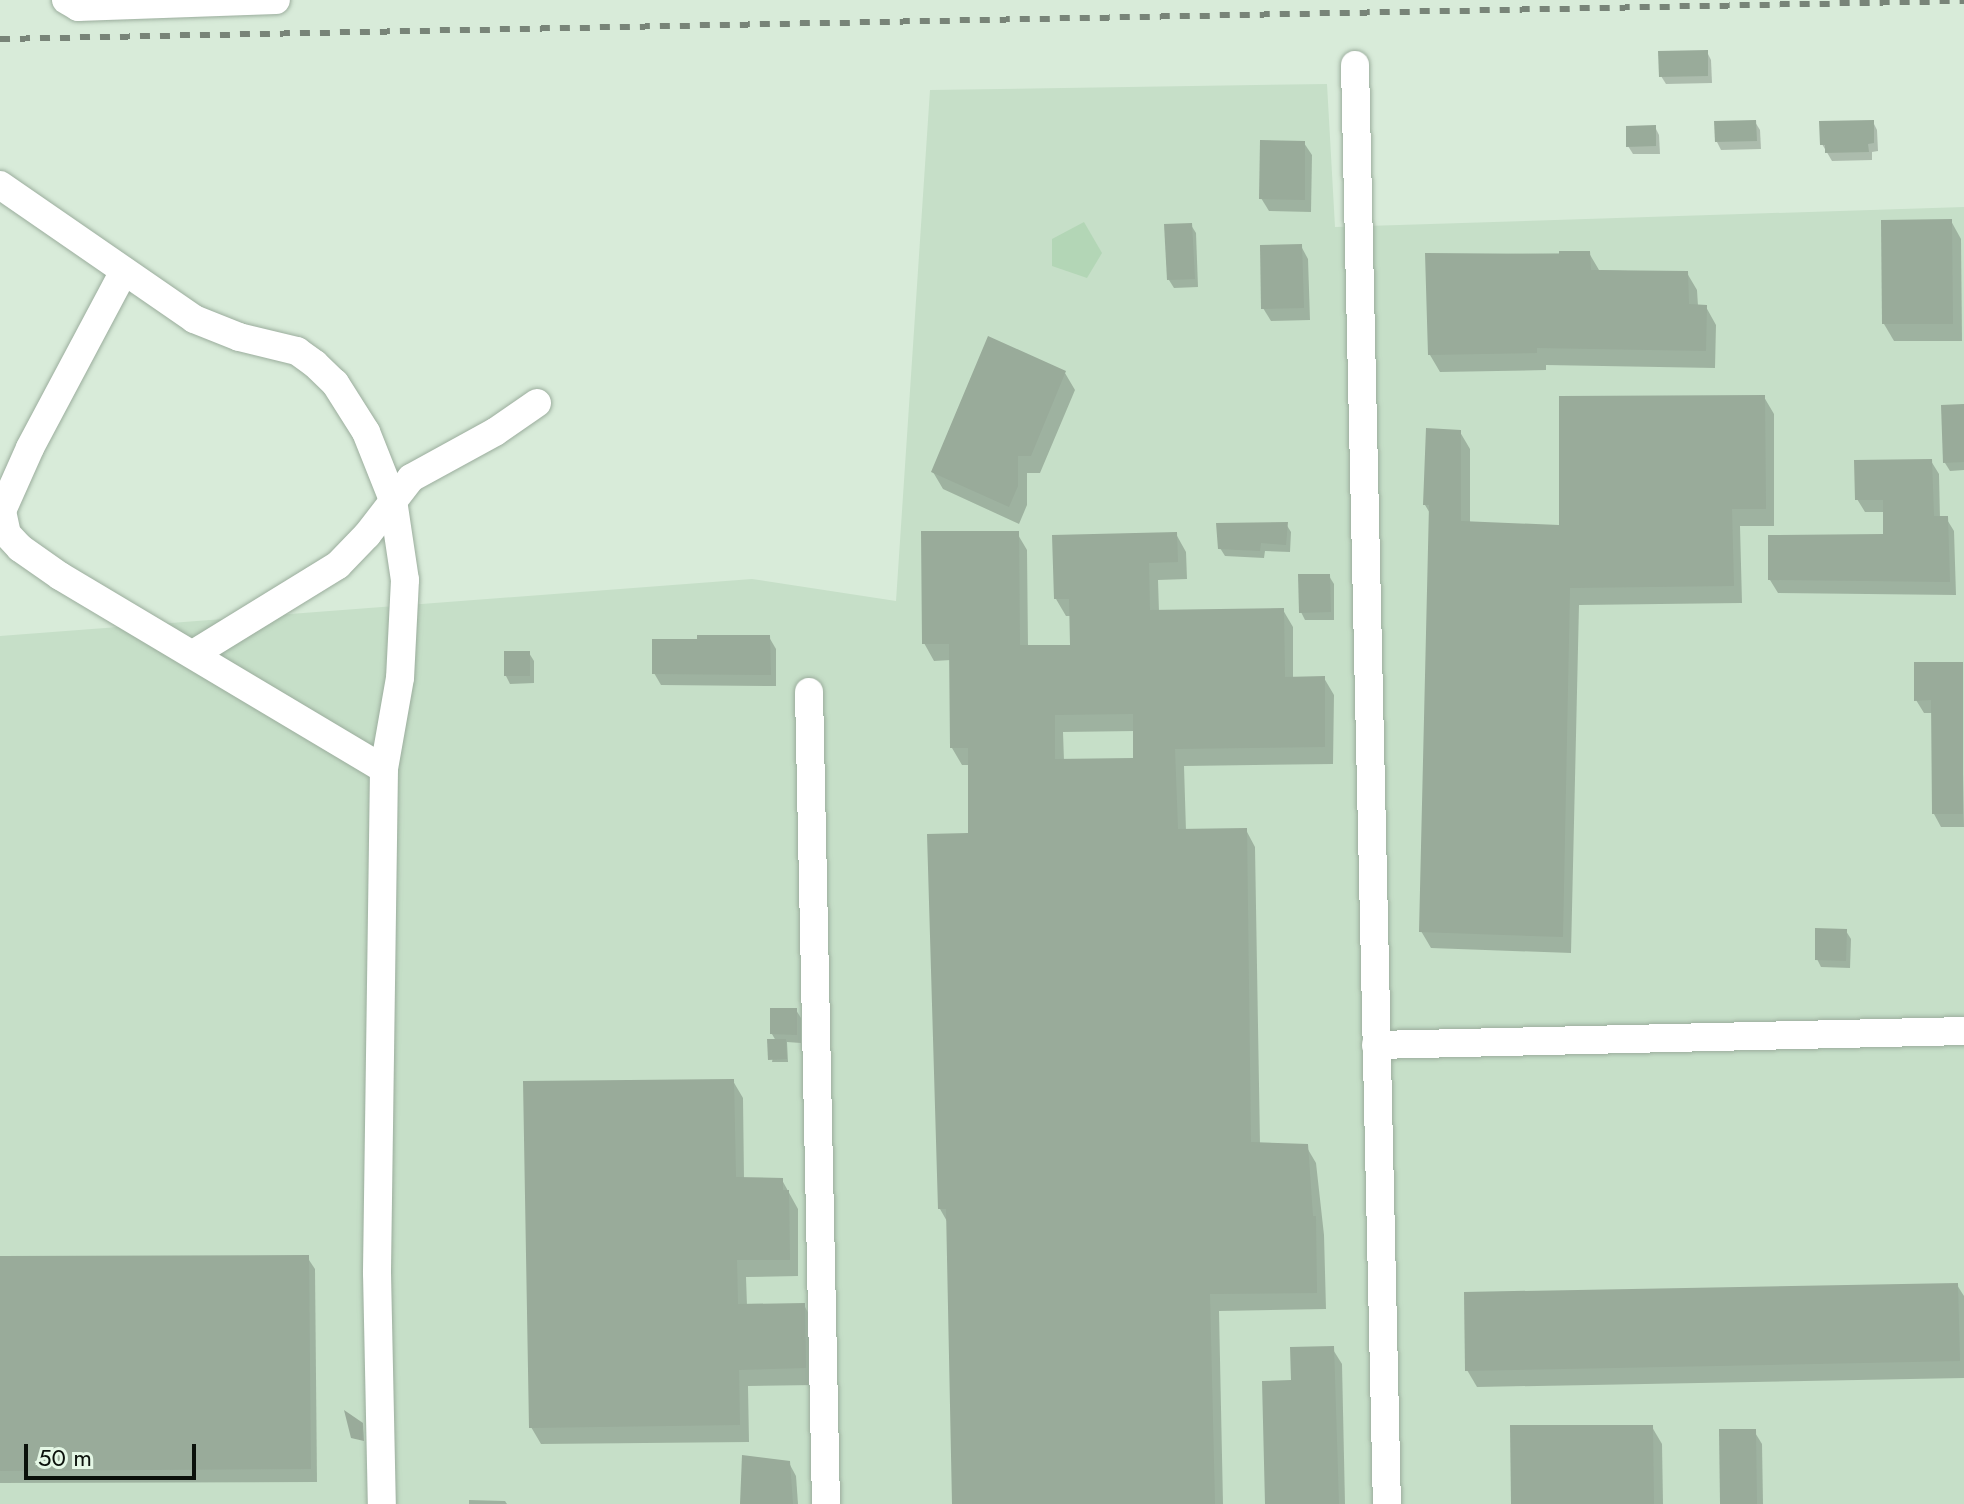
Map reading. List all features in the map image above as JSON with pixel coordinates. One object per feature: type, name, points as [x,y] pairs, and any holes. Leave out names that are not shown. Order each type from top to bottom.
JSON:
[{"type":"street","points":[[66,0],[78,7],[276,0]]},
{"type":"street","points":[[1355,65],[1387,1504]]},
{"type":"street","points":[[0,185],[194,319],[239,337],[297,351],[315,364],[335,383],[366,432],[393,500],[405,580],[400,678],[384,769],[377,1273],[382,1504]]},
{"type":"street","points":[[124,271],[30,448],[2,511],[7,534],[20,548],[384,769]]},
{"type":"street","points":[[195,653],[338,565],[367,535],[411,478],[495,432],[537,403]]},
{"type":"street","points":[[809,692],[826,1504]]},
{"type":"street","points":[[1376,1045],[1964,1031]]},
{"type":"shaded area","points":[[1327,84],[1335,227],[1964,207],[1964,1504],[0,1504],[0,636],[752,579],[896,601],[930,90]]},
{"type":"shaded area","points":[[1084,222],[1102,253],[1087,278],[1052,266],[1052,239]]},
{"type":"building","points":[[1708,50],[1708,76],[1659,77],[1658,51]]},
{"type":"building","points":[[1756,120],[1757,141],[1715,142],[1714,121]]},
{"type":"building","points":[[1874,120],[1874,143],[1868,144],[1869,152],[1825,153],[1825,145],[1820,145],[1819,121]]},
{"type":"building","points":[[1656,125],[1656,146],[1626,147],[1626,126]]},
{"type":"building","points":[[1260,140],[1305,141],[1305,200],[1259,199]]},
{"type":"building","points":[[1952,219],[1953,324],[1882,324],[1881,220]]},
{"type":"building","points":[[1192,223],[1195,279],[1167,280],[1164,224]]},
{"type":"building","points":[[1302,244],[1304,308],[1261,309],[1260,245]]},
{"type":"building","points":[[1559,251],[1590,251],[1591,270],[1688,271],[1689,304],[1707,305],[1706,351],[1537,348],[1537,353],[1428,355],[1425,253],[1559,254]]},
{"type":"building","points":[[988,336],[1066,371],[1031,456],[1018,456],[1018,486],[1009,507],[931,472]]},
{"type":"building","points":[[1765,395],[1766,509],[1732,509],[1734,586],[1570,588],[1563,937],[1419,932],[1429,505],[1423,505],[1426,428],[1461,430],[1461,521],[1559,525],[1559,396]]},
{"type":"building","points":[[1964,404],[1964,462],[1943,463],[1941,405]]},
{"type":"building","points":[[1932,459],[1934,516],[1948,516],[1950,582],[1768,580],[1768,535],[1883,534],[1883,500],[1855,500],[1854,460]]},
{"type":"building","points":[[1288,522],[1286,545],[1261,543],[1260,551],[1218,549],[1216,523]]},
{"type":"building","points":[[921,531],[1019,531],[1020,645],[1070,645],[1069,599],[1054,599],[1052,535],[1177,532],[1178,562],[1149,563],[1150,610],[1284,608],[1285,677],[1325,676],[1325,747],[1175,749],[1178,829],[1247,828],[1251,1142],[1308,1144],[1313,1216],[1316,1216],[1317,1293],[1210,1294],[1215,1504],[952,1504],[946,1209],[938,1209],[927,834],[968,833],[968,748],[950,748],[949,644],[922,644]],"holes":[[[1133,714],[1133,758],[1055,759],[1055,715]]]},
{"type":"building","points":[[1298,574],[1330,574],[1331,612],[1299,613]]},
{"type":"building","points":[[697,635],[770,635],[771,675],[652,674],[652,639],[697,639]]},
{"type":"building","points":[[504,651],[530,651],[530,676],[504,676]]},
{"type":"building","points":[[1914,662],[1963,662],[1963,814],[1932,814],[1931,700],[1914,701]]},
{"type":"building","points":[[1815,928],[1847,929],[1846,961],[1815,960]]},
{"type":"building","points":[[770,1008],[797,1008],[797,1035],[770,1034]]},
{"type":"building","points":[[767,1039],[786,1039],[787,1059],[768,1060]]},
{"type":"building","points":[[734,1079],[736,1177],[783,1178],[783,1190],[789,1190],[790,1260],[737,1260],[738,1304],[805,1303],[806,1368],[739,1370],[740,1425],[529,1428],[523,1081]]},
{"type":"building","points":[[309,1255],[311,1469],[0,1471],[0,1256]]},
{"type":"building","points":[[1958,1283],[1960,1361],[1465,1371],[1464,1292]]},
{"type":"building","points":[[1334,1346],[1339,1504],[1265,1504],[1262,1381],[1291,1380],[1290,1347]]},
{"type":"building","points":[[344,1410],[363,1423],[364,1441],[351,1438]]},
{"type":"building","points":[[1510,1425],[1653,1425],[1654,1504],[1511,1504]]},
{"type":"building","points":[[1719,1429],[1756,1429],[1757,1504],[1720,1504]]},
{"type":"building","points":[[742,1455],[790,1461],[793,1504],[740,1504]]},
{"type":"railway","points":[[0,39],[1964,1]]}]
